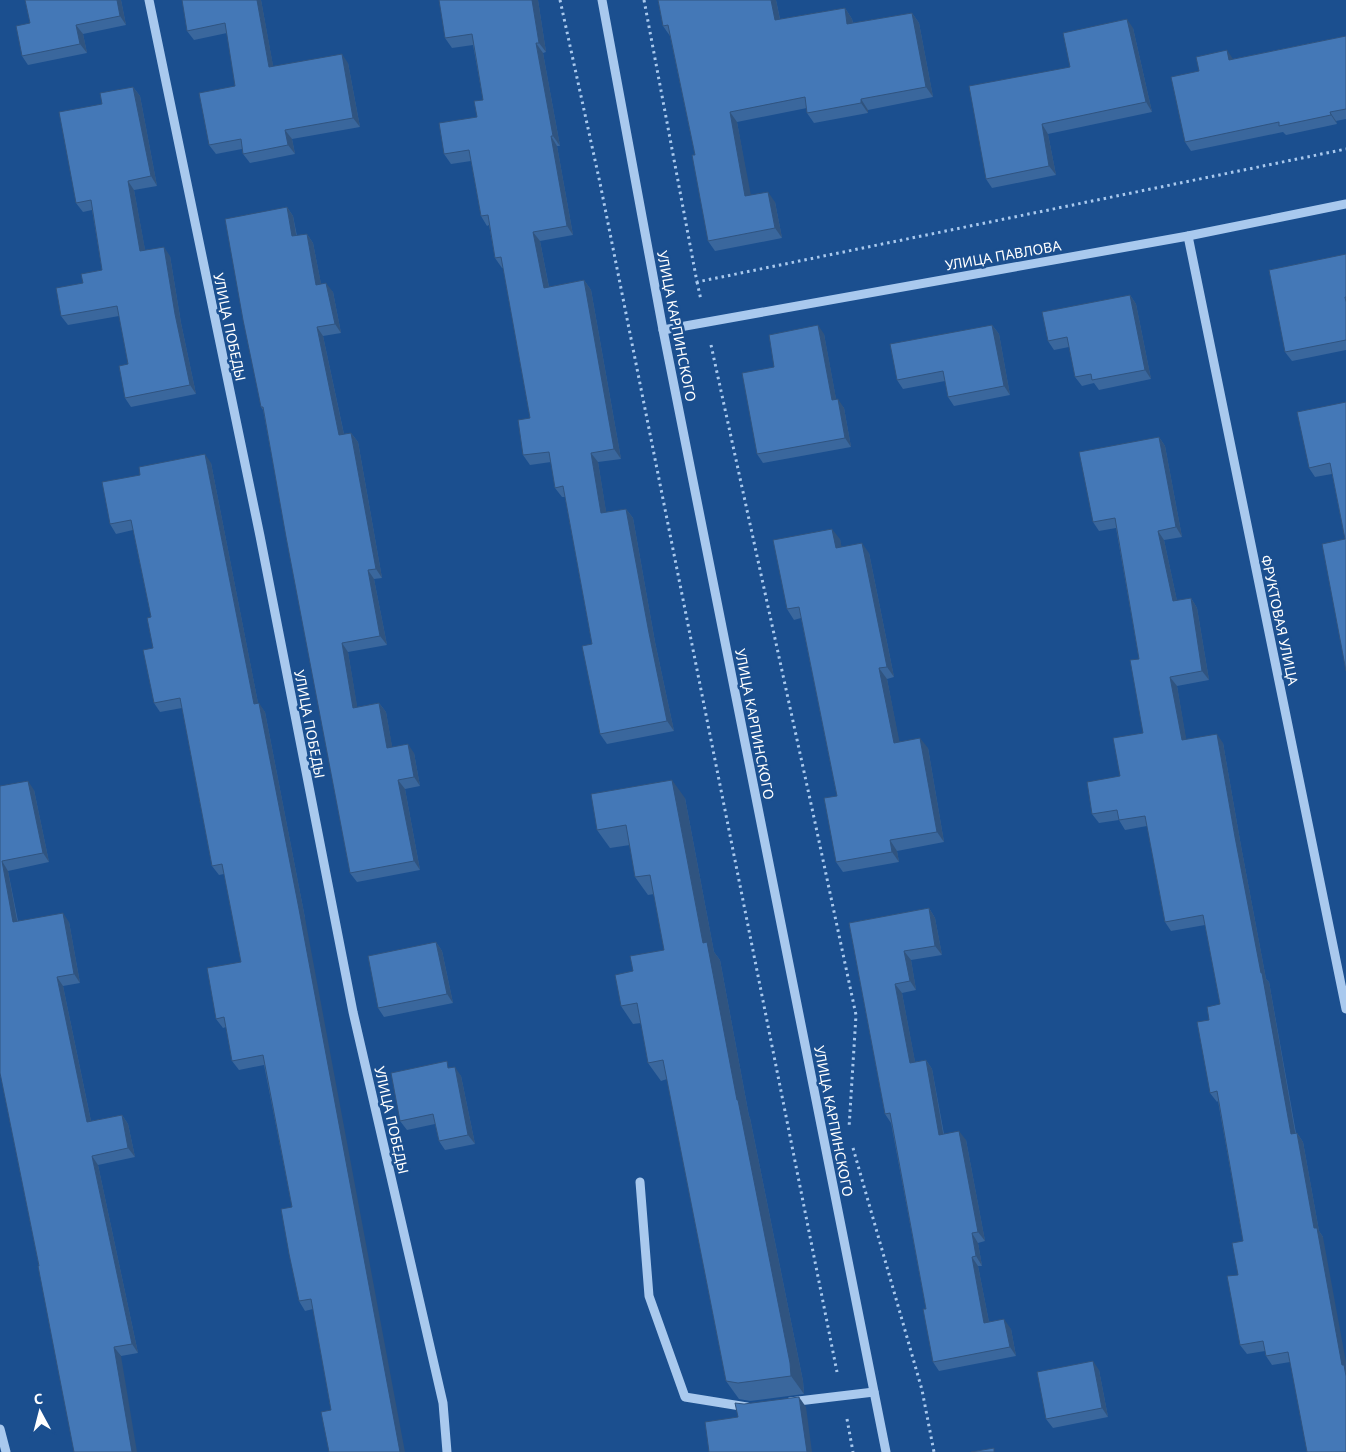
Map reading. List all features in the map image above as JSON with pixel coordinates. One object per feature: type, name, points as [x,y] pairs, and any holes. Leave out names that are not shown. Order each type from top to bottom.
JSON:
[{"type":"street","name":"УЛИЦА ПОБЕДЫ","points":[[149,0],[260,536],[353,1012],[443,1403],[447,1452]]},
{"type":"street","name":"УЛИЦА КАРПИНСКОГО","points":[[602,0],[663,330],[886,1452]]},
{"type":"street","name":"УЛИЦА ПАВЛОВА","points":[[663,330],[1188,236],[1346,204]]},
{"type":"street","name":"ФРУКТОВАЯ УЛИЦА","points":[[1188,236],[1346,1009]]},
{"type":"street","points":[[640,1182],[649,1296],[685,1396],[750,1408],[760,1406]]},
{"type":"street","points":[[778,1404],[874,1392]]},
{"type":"street","points":[[0,1429],[6,1452]]},
{"type":"path","points":[[560,0],[602,192],[853,1452]]},
{"type":"path","points":[[644,0],[697,282],[856,1015],[848,1132]]},
{"type":"path","points":[[697,282],[1346,149]]},
{"type":"path","points":[[851,1142],[922,1390],[934,1452]]},
{"type":"building","points":[[25,0],[117,0],[120,16],[76,25],[80,44],[22,56],[16,26],[30,23]]},
{"type":"building","points":[[182,0],[257,0],[269,67],[342,54],[353,118],[285,130],[288,145],[243,154],[241,139],[209,145],[199,93],[235,86],[225,23],[187,31]]},
{"type":"building","points":[[439,0],[532,0],[539,43],[536,43],[567,226],[533,232],[544,288],[584,280],[614,449],[591,453],[601,513],[626,509],[667,721],[600,734],[582,646],[592,644],[563,486],[555,488],[549,452],[523,455],[518,420],[530,418],[501,257],[495,258],[488,215],[481,216],[469,150],[444,154],[439,123],[477,117],[474,101],[483,100],[472,34],[445,38]]},
{"type":"building","points":[[658,0],[771,0],[775,20],[845,8],[847,24],[912,13],[926,87],[861,99],[861,103],[807,113],[805,97],[730,112],[745,196],[768,192],[775,228],[708,241],[692,155],[695,155],[668,25],[663,26]]},
{"type":"building","points":[[1127,19],[1146,102],[1042,124],[1049,166],[986,179],[969,86],[1070,67],[1063,33]]},
{"type":"building","points":[[1346,36],[1346,109],[1330,112],[1331,115],[1279,126],[1279,122],[1185,142],[1171,77],[1199,71],[1196,57],[1227,50],[1229,60]]},
{"type":"building","points":[[133,87],[151,176],[128,181],[140,251],[164,247],[175,314],[190,385],[125,398],[119,366],[128,364],[117,306],[61,316],[56,288],[83,283],[81,274],[102,270],[91,200],[76,203],[59,112],[102,104],[100,93]]},
{"type":"building","points":[[287,207],[292,236],[307,234],[316,285],[326,283],[335,324],[317,327],[339,435],[351,433],[376,569],[368,570],[380,636],[342,643],[353,708],[379,703],[387,748],[408,744],[414,777],[398,780],[414,861],[350,873],[263,407],[261,407],[243,320],[225,219]]},
{"type":"building","points":[[1346,254],[1346,340],[1285,352],[1269,270]]},
{"type":"building","points":[[1130,295],[1145,370],[1092,380],[1091,374],[1075,377],[1067,337],[1048,341],[1042,312]]},
{"type":"building","points":[[818,325],[832,400],[838,399],[845,438],[757,454],[742,373],[774,367],[769,335]]},
{"type":"building","points":[[992,325],[1004,386],[948,397],[943,371],[897,380],[890,344]]},
{"type":"building","points":[[1346,402],[1346,671],[1322,544],[1345,539],[1330,463],[1309,468],[1297,412]]},
{"type":"building","points":[[1159,437],[1176,527],[1158,531],[1173,601],[1191,598],[1202,671],[1170,677],[1182,740],[1217,734],[1291,1134],[1297,1133],[1314,1228],[1317,1228],[1342,1365],[1344,1365],[1346,1376],[1346,1452],[1307,1452],[1288,1352],[1266,1356],[1263,1341],[1240,1345],[1227,1276],[1238,1275],[1232,1243],[1243,1241],[1217,1091],[1210,1093],[1197,1022],[1209,1020],[1207,1007],[1220,1004],[1203,915],[1165,922],[1145,816],[1119,820],[1117,810],[1092,814],[1087,782],[1120,776],[1113,738],[1143,733],[1130,660],[1139,659],[1115,518],[1093,522],[1079,452]]},
{"type":"building","points":[[205,454],[254,704],[259,703],[400,1452],[329,1452],[321,1412],[331,1410],[311,1299],[299,1301],[289,1254],[281,1209],[292,1207],[263,1055],[232,1061],[224,1017],[216,1019],[207,968],[241,962],[222,864],[212,866],[180,698],[154,703],[143,650],[153,648],[147,618],[151,617],[131,520],[110,524],[102,482],[140,475],[139,467]]},
{"type":"building","points":[[832,529],[836,548],[862,543],[887,667],[879,668],[894,743],[920,738],[937,832],[890,840],[892,852],[836,862],[824,798],[837,796],[799,607],[787,609],[773,540]]},
{"type":"building","points":[[672,780],[703,943],[707,942],[791,1376],[738,1383],[726,1381],[663,1060],[648,1063],[637,1003],[621,1006],[615,975],[633,971],[630,956],[664,950],[650,875],[635,877],[626,825],[597,830],[591,794]]},
{"type":"building","points":[[28,781],[43,853],[2,861],[13,922],[63,913],[74,974],[57,977],[87,1122],[122,1115],[128,1148],[92,1156],[132,1344],[114,1347],[132,1452],[74,1452],[0,1073],[0,786]]},
{"type":"building","points":[[929,908],[935,946],[904,951],[910,981],[895,984],[910,1063],[926,1060],[939,1135],[959,1131],[978,1232],[972,1233],[976,1256],[972,1257],[984,1323],[1004,1319],[1010,1347],[933,1362],[923,1309],[926,1309],[890,1113],[885,1114],[849,923]]},
{"type":"building","points":[[436,942],[447,994],[378,1008],[368,956]]},
{"type":"building","points":[[447,1061],[448,1068],[455,1067],[468,1135],[439,1141],[433,1114],[400,1121],[391,1073]]},
{"type":"building","points":[[1093,1361],[1102,1408],[1046,1419],[1037,1372]]},
{"type":"building","points":[[799,1397],[807,1452],[709,1452],[705,1422],[738,1417],[735,1403],[744,1404]]},
{"type":"building","points":[[994,1448],[994,1452],[971,1452]]}]
